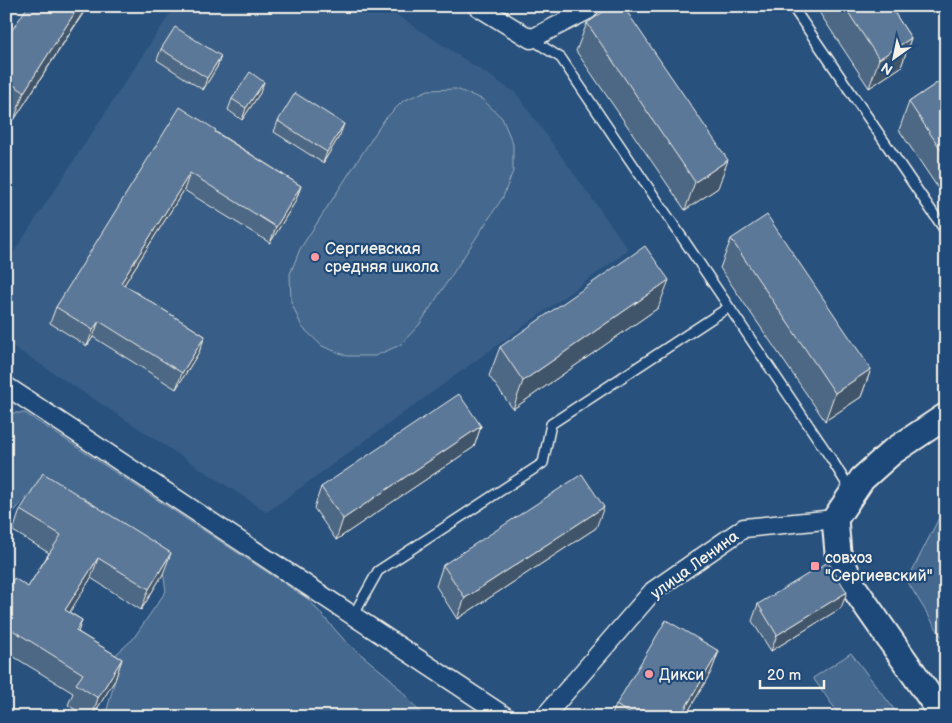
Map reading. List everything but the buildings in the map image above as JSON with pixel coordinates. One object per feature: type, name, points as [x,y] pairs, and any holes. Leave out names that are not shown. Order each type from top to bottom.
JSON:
[{"type":"street","points":[[477,6],[531,39],[588,10],[591,6]]},
{"type":"street","points":[[6,386],[506,717]]},
{"type":"street","points":[[944,717],[852,585],[838,553],[835,519],[862,479],[892,452],[946,416]]},
{"type":"street","name":"улица Ленина","points":[[544,717],[652,591],[744,528],[835,519]]},
{"type":"lane","points":[[792,6],[946,232]]},
{"type":"lane","points":[[531,39],[561,58],[832,460],[852,493]]},
{"type":"lane","points":[[353,616],[378,571],[543,463],[551,424],[729,307]]},
{"type":"shaded area","name":"Сергиевская средняя школа","points":[[175,6],[383,6],[516,93],[629,250],[267,512],[6,342],[6,264]]},
{"type":"shaded area","points":[[456,89],[482,99],[502,118],[513,144],[513,171],[503,197],[419,325],[400,345],[375,356],[347,356],[322,346],[302,327],[291,302],[290,274],[300,249],[384,120],[403,101],[428,90]]},
{"type":"shaded area","points":[[6,413],[25,413],[308,599],[346,642],[391,679],[424,717],[105,717],[115,680],[113,657],[133,639],[166,591],[163,572],[52,498],[28,495],[6,521]]},
{"type":"shaded area","points":[[946,508],[946,644],[907,581],[942,512]]},
{"type":"shaded area","points":[[851,653],[900,717],[841,717],[813,678]]},
{"type":"place","name":"Сергиевская средняя школа","points":[[315,257]]},
{"type":"place","name":"совхоз \"Сергиевский\"","points":[[815,566]]},
{"type":"place","name":"Дикси","points":[[649,674]]}]
